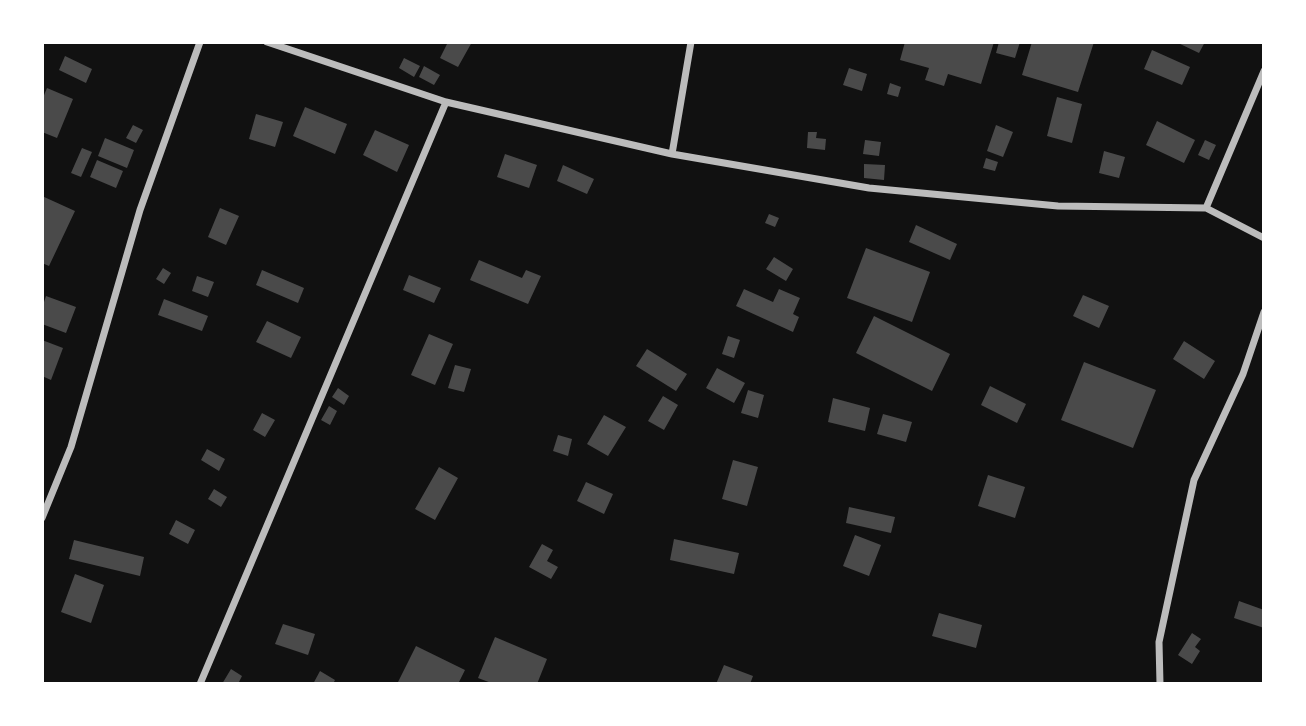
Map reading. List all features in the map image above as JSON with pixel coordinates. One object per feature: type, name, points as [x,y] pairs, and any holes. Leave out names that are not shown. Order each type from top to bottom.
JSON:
[{"type":"street","points":[[42,518],[71,447],[140,209],[200,42]]},
{"type":"street","points":[[267,42],[446,102],[672,154],[870,188],[1058,206],[1206,208],[1264,238]]},
{"type":"street","points":[[672,154],[691,42]]},
{"type":"street","points":[[1206,208],[1264,71]]},
{"type":"street","points":[[200,684],[446,102]]},
{"type":"street","points":[[1160,684],[1159,642],[1194,480],[1243,374],[1264,312]]},
{"type":"building","points":[[448,42],[472,42],[458,67],[440,58]]},
{"type":"building","points":[[905,42],[994,42],[981,84],[948,74],[944,86],[925,80],[929,68],[900,60]]},
{"type":"building","points":[[999,42],[1020,42],[1015,58],[996,53]]},
{"type":"building","points":[[1032,42],[1094,42],[1078,92],[1022,75]]},
{"type":"building","points":[[1176,42],[1205,42],[1199,53]]},
{"type":"building","points":[[1152,50],[1190,67],[1182,85],[1144,69]]},
{"type":"building","points":[[65,56],[92,69],[86,83],[59,70]]},
{"type":"building","points":[[404,58],[420,66],[414,77],[399,68]]},
{"type":"building","points":[[424,66],[440,75],[434,85],[419,77]]},
{"type":"building","points":[[849,68],[867,74],[862,91],[843,85]]},
{"type":"building","points":[[890,83],[901,87],[898,97],[887,94]]},
{"type":"building","points":[[47,88],[73,99],[57,138],[42,132],[42,100]]},
{"type":"building","points":[[1057,97],[1082,104],[1072,143],[1047,136]]},
{"type":"building","points":[[305,107],[347,124],[335,154],[293,136]]},
{"type":"building","points":[[256,114],[283,122],[275,147],[249,139]]},
{"type":"building","points":[[1157,121],[1195,140],[1184,163],[1146,145]]},
{"type":"building","points":[[133,125],[143,130],[136,143],[126,138]]},
{"type":"building","points":[[996,125],[1013,132],[1003,157],[987,151]]},
{"type":"building","points":[[375,130],[409,145],[397,172],[363,155]]},
{"type":"building","points":[[808,132],[817,132],[816,138],[826,139],[825,150],[807,148]]},
{"type":"building","points":[[105,138],[134,150],[127,168],[98,156]]},
{"type":"building","points":[[865,140],[881,142],[879,156],[863,154]]},
{"type":"building","points":[[1205,140],[1216,145],[1209,160],[1198,155]]},
{"type":"building","points":[[82,148],[92,152],[81,177],[71,173]]},
{"type":"building","points":[[1104,151],[1125,157],[1119,178],[1099,173]]},
{"type":"building","points":[[505,154],[537,165],[529,188],[497,177]]},
{"type":"building","points":[[986,158],[998,162],[995,171],[983,168]]},
{"type":"building","points":[[97,160],[123,171],[116,188],[90,177]]},
{"type":"building","points":[[864,164],[885,165],[884,180],[864,178]]},
{"type":"building","points":[[563,165],[594,179],[587,194],[557,181]]},
{"type":"building","points":[[42,196],[75,211],[49,266],[42,263]]},
{"type":"building","points":[[220,208],[239,216],[226,245],[208,237]]},
{"type":"building","points":[[769,214],[779,218],[775,227],[765,223]]},
{"type":"building","points":[[916,225],[957,244],[950,260],[909,242]]},
{"type":"building","points":[[866,248],[930,272],[912,322],[847,298]]},
{"type":"building","points":[[774,257],[793,269],[786,281],[766,269]]},
{"type":"building","points":[[479,260],[522,278],[526,270],[541,276],[528,304],[470,280]]},
{"type":"building","points":[[163,268],[171,273],[164,284],[156,279]]},
{"type":"building","points":[[262,270],[304,288],[298,303],[256,285]]},
{"type":"building","points":[[409,275],[441,288],[434,303],[403,290]]},
{"type":"building","points":[[197,276],[214,282],[208,297],[192,291]]},
{"type":"building","points":[[744,289],[773,302],[779,289],[800,298],[793,314],[799,317],[793,332],[736,306]]},
{"type":"building","points":[[1083,295],[1109,306],[1099,328],[1073,316]]},
{"type":"building","points":[[46,296],[76,307],[66,333],[42,324],[42,308]]},
{"type":"building","points":[[164,299],[208,316],[202,331],[158,315]]},
{"type":"building","points":[[874,316],[950,354],[932,391],[856,353]]},
{"type":"building","points":[[267,321],[301,337],[291,358],[256,342]]},
{"type":"building","points":[[429,334],[453,344],[435,385],[411,375]]},
{"type":"building","points":[[728,336],[740,340],[734,358],[722,354]]},
{"type":"building","points":[[42,340],[63,348],[51,380],[42,376]]},
{"type":"building","points":[[1184,341],[1215,361],[1204,379],[1173,359]]},
{"type":"building","points":[[647,349],[687,374],[676,391],[636,366]]},
{"type":"building","points":[[1084,362],[1156,390],[1133,448],[1061,420]]},
{"type":"building","points":[[455,365],[471,369],[464,392],[448,388]]},
{"type":"building","points":[[717,368],[745,383],[734,403],[706,388]]},
{"type":"building","points":[[990,386],[1026,404],[1017,423],[981,405]]},
{"type":"building","points":[[338,388],[349,396],[344,405],[332,397]]},
{"type":"building","points":[[748,390],[764,395],[758,418],[741,413]]},
{"type":"building","points":[[663,396],[678,405],[664,430],[648,421]]},
{"type":"building","points":[[833,398],[870,408],[865,431],[828,422]]},
{"type":"building","points":[[329,406],[337,411],[330,425],[321,420]]},
{"type":"building","points":[[262,413],[275,420],[265,437],[253,430]]},
{"type":"building","points":[[883,414],[912,422],[906,442],[877,434]]},
{"type":"building","points":[[604,415],[626,427],[608,456],[587,444]]},
{"type":"building","points":[[558,435],[572,439],[568,456],[553,451]]},
{"type":"building","points":[[207,449],[225,459],[219,471],[201,460]]},
{"type":"building","points":[[733,460],[758,467],[747,506],[722,499]]},
{"type":"building","points":[[439,467],[458,478],[435,520],[415,509]]},
{"type":"building","points":[[988,475],[1025,487],[1015,518],[978,506]]},
{"type":"building","points":[[586,482],[613,494],[604,514],[577,501]]},
{"type":"building","points":[[214,489],[227,497],[221,507],[208,499]]},
{"type":"building","points":[[849,507],[895,517],[891,533],[846,523]]},
{"type":"building","points":[[176,520],[195,530],[188,544],[169,534]]},
{"type":"building","points":[[855,535],[881,545],[869,576],[843,566]]},
{"type":"building","points":[[674,539],[739,553],[734,574],[670,560]]},
{"type":"building","points":[[74,540],[144,557],[140,576],[69,559]]},
{"type":"building","points":[[542,544],[553,550],[547,561],[558,567],[551,579],[529,567]]},
{"type":"building","points":[[75,574],[104,585],[91,623],[61,612]]},
{"type":"building","points":[[1239,601],[1264,610],[1264,628],[1234,618]]},
{"type":"building","points":[[939,613],[982,625],[976,648],[932,636]]},
{"type":"building","points":[[283,624],[315,634],[308,655],[275,644]]},
{"type":"building","points":[[1192,633],[1201,639],[1195,647],[1200,651],[1192,664],[1178,655]]},
{"type":"building","points":[[495,637],[547,659],[537,684],[494,684],[478,678]]},
{"type":"building","points":[[416,646],[465,670],[458,684],[397,684]]},
{"type":"building","points":[[724,665],[753,676],[750,684],[716,684]]},
{"type":"building","points":[[231,669],[242,676],[238,684],[222,684]]},
{"type":"building","points":[[320,671],[335,680],[333,684],[313,684]]}]
